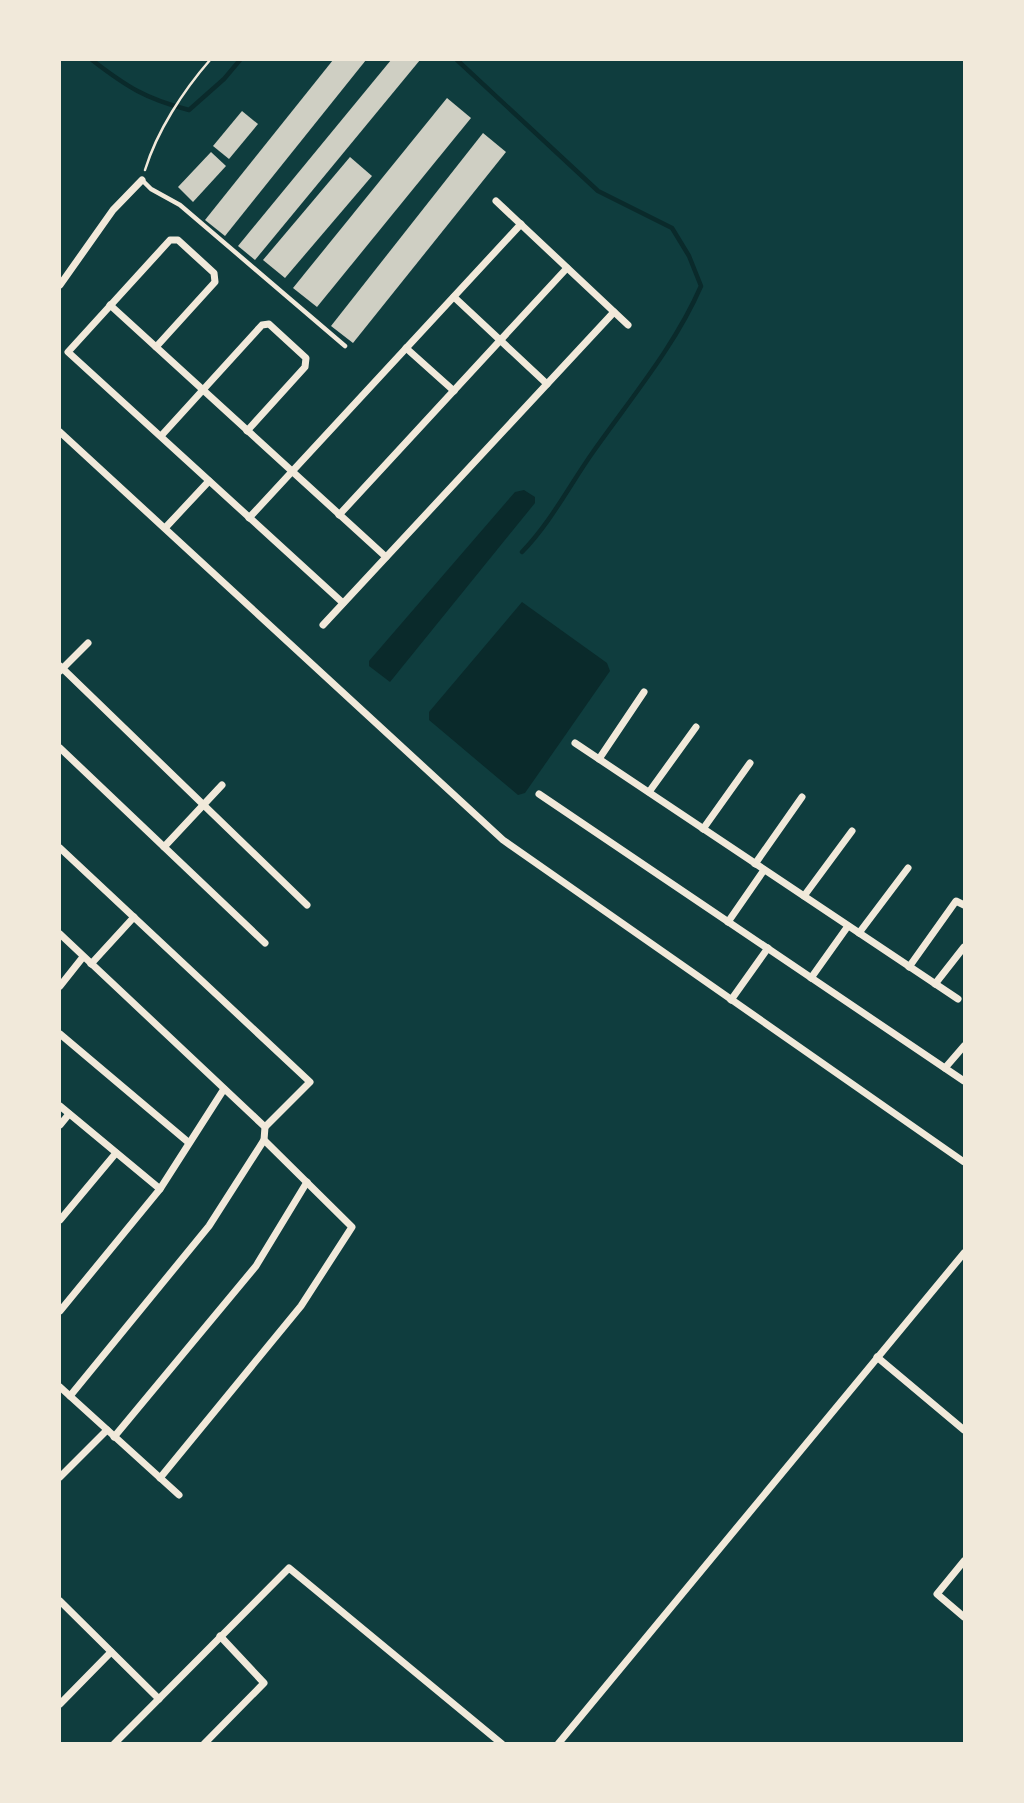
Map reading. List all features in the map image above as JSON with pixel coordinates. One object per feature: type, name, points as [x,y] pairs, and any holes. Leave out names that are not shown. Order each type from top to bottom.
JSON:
[{"type":"street","points":[[60,285],[113,209],[142,180]]},
{"type":"street","points":[[496,201],[628,325]]},
{"type":"street","points":[[250,518],[521,224]]},
{"type":"street","points":[[156,346],[215,282],[214,273],[178,240],[170,240],[68,352],[343,603]]},
{"type":"street","points":[[340,515],[567,268]]},
{"type":"street","points":[[454,297],[547,384]]},
{"type":"street","points":[[110,305],[386,557]]},
{"type":"street","points":[[323,625],[614,312]]},
{"type":"street","points":[[161,436],[262,325],[270,324],[306,358],[306,368],[247,431]]},
{"type":"street","points":[[406,348],[454,391]]},
{"type":"street","points":[[60,432],[166,527],[304,660],[503,840],[964,1162]]},
{"type":"street","points":[[166,527],[209,481]]},
{"type":"street","points":[[88,643],[60,669],[307,905]]},
{"type":"street","points":[[599,759],[644,692]]},
{"type":"street","points":[[649,792],[695,727]]},
{"type":"street","points":[[575,743],[958,999]]},
{"type":"street","points":[[60,748],[265,943]]},
{"type":"street","points":[[703,829],[750,763]]},
{"type":"street","points":[[164,847],[222,785]]},
{"type":"street","points":[[539,794],[964,1081]]},
{"type":"street","points":[[755,864],[802,797]]},
{"type":"street","points":[[804,896],[852,831]]},
{"type":"street","points":[[60,848],[310,1082],[265,1127],[264,1140],[209,1226],[69,1396]]},
{"type":"street","points":[[859,933],[908,868]]},
{"type":"street","points":[[728,922],[764,870]]},
{"type":"street","points":[[909,967],[956,901],[964,905]]},
{"type":"street","points":[[91,964],[134,917]]},
{"type":"street","points":[[811,978],[848,926]]},
{"type":"street","points":[[60,934],[265,1127]]},
{"type":"street","points":[[935,984],[964,947]]},
{"type":"street","points":[[731,1000],[768,948]]},
{"type":"street","points":[[60,986],[83,957]]},
{"type":"street","points":[[60,1034],[188,1142]]},
{"type":"street","points":[[945,1068],[964,1046]]},
{"type":"street","points":[[60,1311],[160,1189],[224,1089]]},
{"type":"street","points":[[60,1106],[160,1189]]},
{"type":"street","points":[[60,1125],[69,1114]]},
{"type":"street","points":[[160,1478],[301,1306],[352,1227],[264,1140]]},
{"type":"street","points":[[60,1220],[116,1153]]},
{"type":"street","points":[[114,1437],[256,1266],[307,1182]]},
{"type":"street","points":[[558,1744],[964,1252]]},
{"type":"street","points":[[877,1357],[964,1430]]},
{"type":"street","points":[[60,1387],[179,1495]]},
{"type":"street","points":[[61,1472],[107,1430]]},
{"type":"street","points":[[964,1561],[937,1594],[964,1616]]},
{"type":"street","points":[[114,1744],[289,1568],[502,1744]]},
{"type":"street","points":[[60,1601],[159,1699]]},
{"type":"street","points":[[60,1616],[67,1609]]},
{"type":"street","points":[[204,1744],[264,1683],[220,1636]]},
{"type":"street","points":[[60,1704],[111,1652]]},
{"type":"lane","points":[[142,180],[151,189],[180,205],[345,346]]},
{"type":"path","points":[[142,180],[151,149],[181,98],[210,60]]},
{"type":"water","points":[[524,490],[535,497],[535,503],[390,682],[369,666],[369,661],[515,492]]},
{"type":"water","points":[[522,602],[607,663],[610,671],[525,793],[518,795],[429,720],[429,712]]},
{"type":"building","points":[[333,60],[366,60],[225,236],[205,220]]},
{"type":"building","points":[[391,60],[420,60],[255,260],[238,246]]},
{"type":"building","points":[[447,98],[471,118],[317,307],[293,288]]},
{"type":"building","points":[[242,111],[258,124],[229,159],[213,146]]},
{"type":"building","points":[[483,133],[506,152],[353,343],[331,326]]},
{"type":"building","points":[[211,152],[226,166],[193,202],[178,187]]},
{"type":"building","points":[[350,157],[372,176],[285,278],[263,260]]},
{"type":"waterway","points":[[92,60],[138,91],[189,110],[224,79],[240,60]]},
{"type":"waterway","points":[[457,60],[598,191],[672,228],[689,256],[701,286],[665,351],[551,516],[522,552]]}]
